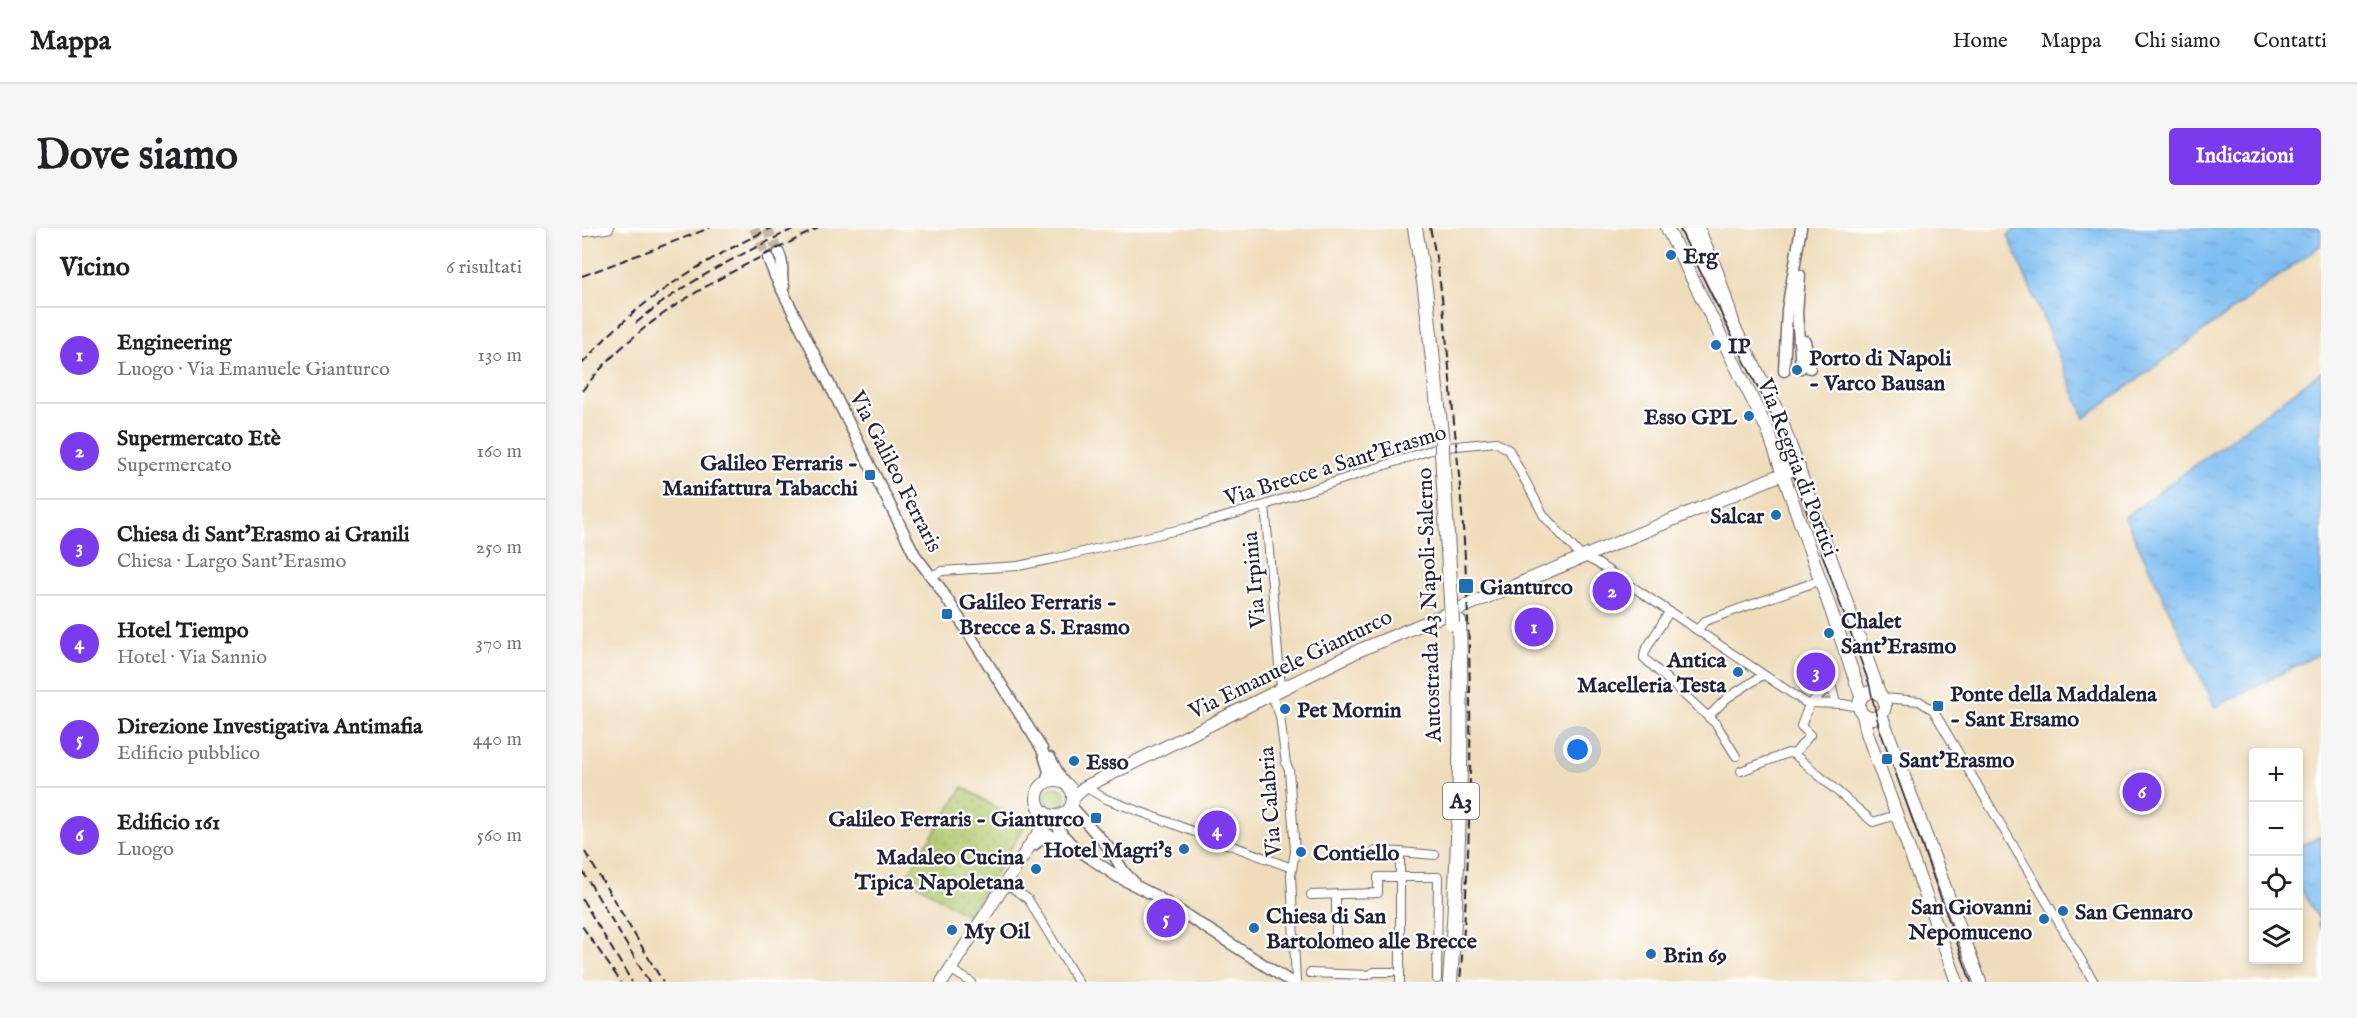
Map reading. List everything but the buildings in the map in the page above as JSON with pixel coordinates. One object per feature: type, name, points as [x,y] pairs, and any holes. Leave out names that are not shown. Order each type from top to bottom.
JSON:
[{"type":"highway","name":"Autostrada A3 Napoli-Salerno","points":[[1415,228],[1424,275],[1445,448]]},
{"type":"highway","name":"Autostrada A3 Napoli-Salerno","points":[[1422,228],[1430,274],[1445,448],[1456,622],[1461,794],[1459,859],[1443,981]]},
{"type":"highway","points":[[1697,228],[1706,247],[1732,322]]},
{"type":"main road","name":"Via Reggia di Portici","points":[[1667,228],[1760,414],[1821,580],[1861,706],[1867,733],[1957,982]]},
{"type":"main road","name":"Via Reggia di Portici","points":[[1687,228],[1779,414],[1881,696]]},
{"type":"main road","points":[[1796,369],[1794,297],[1801,228]]},
{"type":"main road","points":[[1796,369],[1784,340],[1808,228]]},
{"type":"main road","name":"Via Galileo Ferraris","points":[[774,255],[775,276],[915,555],[1051,760],[1069,793],[1098,837],[1110,849],[1124,872],[1137,886]]},
{"type":"main road","points":[[1794,297],[1796,369]]},
{"type":"main road","name":"Via Emanuele Gianturco","points":[[1069,793],[1378,642],[1799,467]]},
{"type":"main road","points":[[1871,692],[1881,696],[1885,705],[1881,714],[1872,718],[1861,706],[1871,692]]},
{"type":"main road","points":[[1881,714],[1980,982]]},
{"type":"main road","name":"Via Galileo Ferraris","points":[[1042,749],[1049,771],[1046,782]]},
{"type":"main road","points":[[1032,842],[1039,807],[1037,793],[1046,782],[1054,780],[1069,793],[1063,814],[1052,816],[1044,813],[1039,807]]},
{"type":"main road","points":[[942,982],[1032,842],[1052,816]]},
{"type":"main road","name":"Via Galileo Ferraris","points":[[1052,816],[1065,839],[1074,847],[1291,982]]},
{"type":"main road","points":[[1020,861],[1046,835],[1053,836],[1074,847]]},
{"type":"main road","points":[[1088,855],[1096,858],[1104,852],[1104,847],[1098,837]]},
{"type":"street","points":[[586,230],[609,228]]},
{"type":"street","name":"Via Brecce a Sant'Erasmo","points":[[931,576],[942,571],[1018,566],[1190,527],[1265,505],[1437,448],[1496,442],[1509,450],[1544,516],[1579,554],[1809,705]]},
{"type":"street","name":"Via Irpinia","points":[[1265,505],[1276,690]]},
{"type":"street","points":[[1697,630],[1706,621],[1821,580]]},
{"type":"street","points":[[1669,612],[1645,651],[1644,657],[1720,729],[1736,756]]},
{"type":"street","points":[[1708,717],[1727,698],[1763,675]]},
{"type":"street","points":[[1794,754],[1810,735],[1801,726],[1809,705],[1829,687],[1832,688],[1836,704]]},
{"type":"street","name":"Via Calabria","points":[[1276,690],[1286,764],[1289,770],[1295,851],[1292,868],[1296,982]]},
{"type":"street","points":[[1881,696],[1918,701],[1933,710],[2094,982]]},
{"type":"street","points":[[1809,705],[1861,706]]},
{"type":"street","points":[[1741,771],[1790,752],[1873,822],[1896,815]]},
{"type":"street","points":[[1085,787],[1106,799],[1292,868]]},
{"type":"street","points":[[1375,851],[1435,855]]},
{"type":"street","points":[[1400,982],[1401,852]]},
{"type":"street","points":[[1311,895],[1378,893],[1378,876],[1438,877],[1443,981]]},
{"type":"street","points":[[1005,883],[1028,899],[1078,982]]},
{"type":"street","points":[[1336,894],[1336,942]]},
{"type":"street","points":[[950,969],[971,982]]},
{"type":"street","points":[[1310,973],[1339,974],[1368,979],[1374,972],[1392,972]]},
{"type":"street","points":[[1335,982],[1339,974]]},
{"type":"green space","points":[[963,787],[1025,826],[968,916],[906,877]]},
{"type":"green space","points":[[1055,787],[1063,790],[1066,798],[1063,806],[1055,809],[1047,806],[1044,798],[1047,790]]},
{"type":"water","points":[[2017,228],[2321,228],[2321,245],[2085,418],[2008,235]]},
{"type":"water","points":[[2321,372],[2321,653],[2215,707],[2125,517]]},
{"type":"water","points":[[2321,836],[2321,929],[2318,923],[2320,921],[2303,893],[2303,845]]},
{"type":"tunnel","points":[[754,228],[768,258]]},
{"type":"tunnel","points":[[767,228],[779,253]]},
{"type":"tram line","points":[[1679,228],[1773,419],[1869,683],[1879,727],[1971,982]]},
{"type":"railway","points":[[582,276],[710,228]]},
{"type":"railway","points":[[582,364],[624,321],[669,286],[693,270],[771,228]]},
{"type":"railway","points":[[636,323],[692,282],[795,228]]},
{"type":"railway","points":[[582,391],[607,362],[661,315],[720,278],[818,228]]},
{"type":"railway","points":[[1430,228],[1439,273],[1447,343],[1460,483],[1468,625],[1470,768],[1460,982]]},
{"type":"railway","points":[[585,852],[663,982]]},
{"type":"railway","points":[[582,870],[649,982]]},
{"type":"railway","points":[[582,899],[632,982]]},
{"type":"railway","points":[[582,926],[621,982]]},
{"type":"place","name":"Erg","points":[[1671,255]]},
{"type":"place","name":"IP","points":[[1716,345]]},
{"type":"place","name":"Porto di Napoli - Varco Bausan","points":[[1797,370]]},
{"type":"place","name":"Esso GPL","points":[[1749,416]]},
{"type":"place","name":"Galileo Ferraris - Manifattura Tabacchi","points":[[870,475]]},
{"type":"place","name":"Salcar","points":[[1776,515]]},
{"type":"place","name":"Gianturco","points":[[1466,586]]},
{"type":"place","name":"Supermercato Etè","points":[[1612,591]]},
{"type":"place","name":"Galileo Ferraris - Brecce a S. Erasmo","points":[[947,614]]},
{"type":"place","name":"Engineering","points":[[1534,627]]},
{"type":"place","name":"Chalet Sant'Erasmo","points":[[1829,633]]},
{"type":"place","name":"Antica Macelleria Testa","points":[[1738,672]]},
{"type":"place","name":"Chiesa di Sant'Erasmo ai Granili","points":[[1816,672]]},
{"type":"place","name":"Ponte della Maddalena - Sant Ersamo","points":[[1938,706]]},
{"type":"place","name":"Pet Mornin","points":[[1285,709]]},
{"type":"place","name":"Sant'Erasmo","points":[[1887,759]]},
{"type":"place","name":"Esso","points":[[1074,761]]},
{"type":"place","name":"Edificio 161","points":[[2142,792]]},
{"type":"place","name":"Galileo Ferraris - Gianturco","points":[[1096,818]]},
{"type":"place","name":"Hotel Tiempo","points":[[1217,830]]},
{"type":"place","name":"Hotel Magri's","points":[[1184,849]]},
{"type":"place","name":"Contiello","points":[[1301,852]]},
{"type":"place","name":"Madaleo Cucina Tipica Napoletana","points":[[1036,869]]},
{"type":"place","name":"San Gennaro","points":[[2063,911]]},
{"type":"place","name":"Direzione Investigativa Antimafia","points":[[1166,918]]},
{"type":"place","name":"San Giovanni Nepomuceno","points":[[2044,919]]},
{"type":"place","name":"Chiesa di San Bartolomeo alle Brecce","points":[[1254,928]]},
{"type":"place","name":"My Oil","points":[[952,930]]},
{"type":"place","name":"Brin 69","points":[[1651,954]]}]
